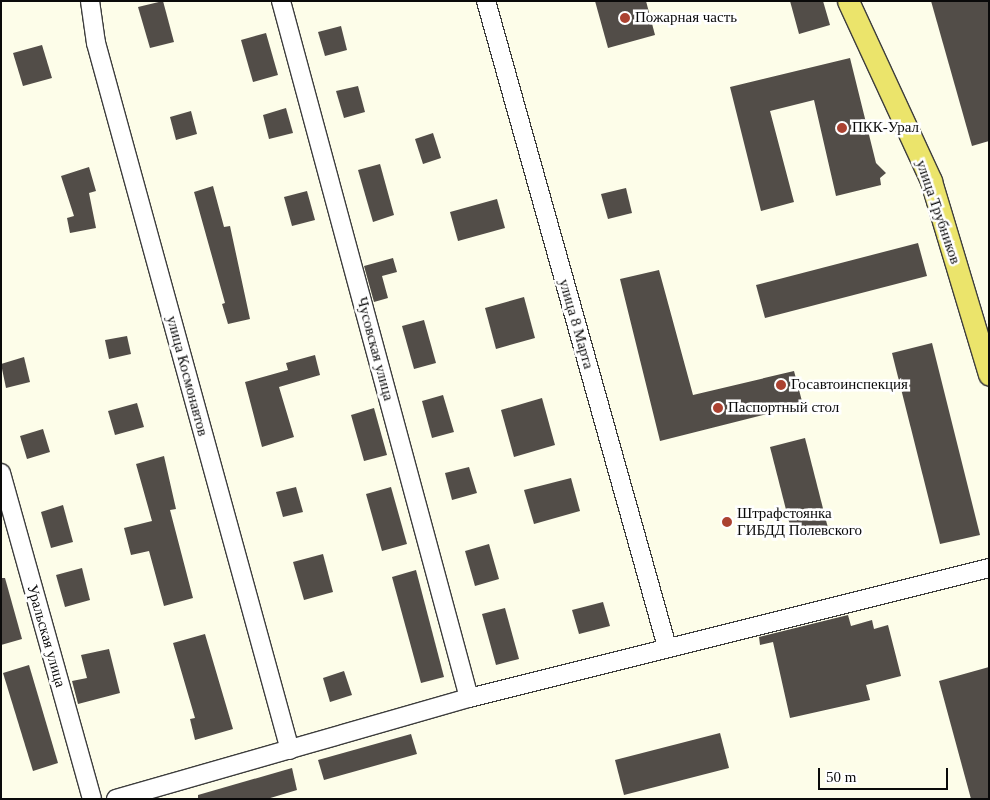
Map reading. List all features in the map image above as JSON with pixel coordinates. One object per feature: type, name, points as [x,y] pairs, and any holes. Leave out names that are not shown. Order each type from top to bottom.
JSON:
[{"type":"main road","name":"улица Трубников","points":[[848,1],[931,181],[989,374]]},
{"type":"street","name":"улица Космонавтов","points":[[90,1],[96,42],[290,750]]},
{"type":"street","name":"Чусовская улица","points":[[281,1],[469,698]]},
{"type":"street","name":"улица 8 Марта","points":[[486,1],[667,647]]},
{"type":"street","name":"Уральская улица","points":[[1,473],[92,799]]},
{"type":"street","points":[[116,799],[469,698],[989,568]]},
{"type":"building","points":[[163,1],[174,42],[150,48],[138,7]]},
{"type":"building","name":"Пожарная часть","points":[[595,1],[646,1],[655,35],[608,48]]},
{"type":"building","points":[[790,1],[823,1],[830,25],[799,34]]},
{"type":"building","points":[[931,1],[989,1],[989,141],[972,146]]},
{"type":"building","points":[[341,26],[347,50],[325,56],[318,32]]},
{"type":"building","points":[[266,33],[278,75],[253,82],[241,40]]},
{"type":"building","points":[[42,45],[52,78],[23,86],[13,53]]},
{"type":"building","points":[[850,58],[876,163],[886,173],[880,178],[881,185],[836,196],[814,100],[770,111],[794,202],[761,211],[730,87]]},
{"type":"building","points":[[358,86],[365,112],[344,118],[336,91]]},
{"type":"building","points":[[286,108],[293,133],[269,139],[263,115]]},
{"type":"building","points":[[191,111],[197,134],[176,140],[170,117]]},
{"type":"building","points":[[433,133],[441,158],[423,164],[415,139]]},
{"type":"building","points":[[380,164],[394,215],[373,222],[358,170]]},
{"type":"building","points":[[89,167],[96,191],[89,193],[96,228],[70,233],[67,218],[74,216],[61,176]]},
{"type":"building","points":[[213,186],[224,227],[230,226],[250,319],[228,324],[222,304],[225,303],[194,192]]},
{"type":"building","points":[[626,188],[632,213],[608,219],[601,194]]},
{"type":"building","points":[[307,191],[315,220],[292,226],[284,197]]},
{"type":"building","points":[[497,199],[505,228],[458,241],[450,212]]},
{"type":"building","points":[[918,243],[927,276],[765,318],[756,285]]},
{"type":"building","points":[[393,258],[397,272],[382,276],[388,298],[374,302],[364,266]]},
{"type":"building","points":[[659,270],[693,395],[794,371],[803,405],[660,441],[620,279]]},
{"type":"building","points":[[524,297],[535,338],[496,349],[485,308]]},
{"type":"building","points":[[424,320],[436,363],[414,369],[402,326]]},
{"type":"building","points":[[127,336],[131,354],[109,359],[105,340]]},
{"type":"building","points":[[932,343],[980,535],[940,544],[892,353]]},
{"type":"building","points":[[315,355],[320,375],[279,387],[294,437],[262,447],[245,382],[288,370],[286,363]]},
{"type":"building","points":[[24,357],[30,382],[6,388],[1,364]]},
{"type":"building","points":[[443,395],[454,432],[432,438],[422,401]]},
{"type":"building","points":[[542,398],[555,445],[514,457],[501,410]]},
{"type":"building","points":[[137,403],[144,427],[115,435],[108,411]]},
{"type":"building","points":[[374,408],[387,455],[364,461],[351,415]]},
{"type":"building","points":[[43,429],[50,452],[27,459],[20,436]]},
{"type":"building","points":[[805,438],[828,528],[793,537],[770,447]]},
{"type":"building","points":[[164,456],[176,509],[170,510],[193,598],[164,606],[149,551],[131,555],[124,528],[152,521],[136,464]]},
{"type":"building","points":[[469,467],[477,493],[452,500],[445,473]]},
{"type":"building","points":[[571,478],[580,511],[534,524],[524,490]]},
{"type":"building","points":[[296,487],[303,512],[283,517],[276,492]]},
{"type":"building","points":[[391,487],[407,544],[382,551],[366,494]]},
{"type":"building","points":[[63,505],[73,542],[51,548],[41,512]]},
{"type":"building","points":[[489,544],[499,579],[475,586],[465,551]]},
{"type":"building","points":[[323,554],[333,592],[304,600],[293,562]]},
{"type":"building","points":[[82,568],[90,600],[65,607],[56,575]]},
{"type":"building","points":[[416,570],[444,677],[421,683],[392,577]]},
{"type":"building","points":[[1,578],[5,578],[22,639],[1,645]]},
{"type":"building","points":[[603,602],[610,626],[579,634],[572,610]]},
{"type":"building","points":[[505,608],[519,659],[496,665],[482,614]]},
{"type":"building","points":[[848,615],[851,626],[872,620],[874,629],[888,625],[901,676],[866,685],[870,700],[790,718],[773,642],[760,645],[759,637]]},
{"type":"building","points":[[205,634],[233,729],[195,740],[190,719],[195,718],[173,643]]},
{"type":"building","points":[[109,649],[120,693],[78,704],[72,681],[87,678],[81,655]]},
{"type":"building","points":[[29,665],[58,763],[33,771],[3,673]]},
{"type":"building","points":[[989,667],[989,799],[971,799],[939,681]]},
{"type":"building","points":[[344,671],[352,695],[330,702],[323,678]]},
{"type":"building","points":[[720,733],[729,768],[624,795],[615,760]]},
{"type":"building","points":[[411,734],[417,754],[324,780],[318,760]]},
{"type":"building","points":[[292,768],[297,790],[267,799],[198,799],[198,795]]},
{"type":"place","name":"Пожарная часть","points":[[625,18]]},
{"type":"place","name":"ПКК-Урал","points":[[842,128]]},
{"type":"place","name":"Госавтоинспекция","points":[[781,385]]},
{"type":"place","name":"Паспортный стол","points":[[718,408]]},
{"type":"place","name":"Штрафстоянка ГИБДД Полевского","points":[[727,522]]}]
